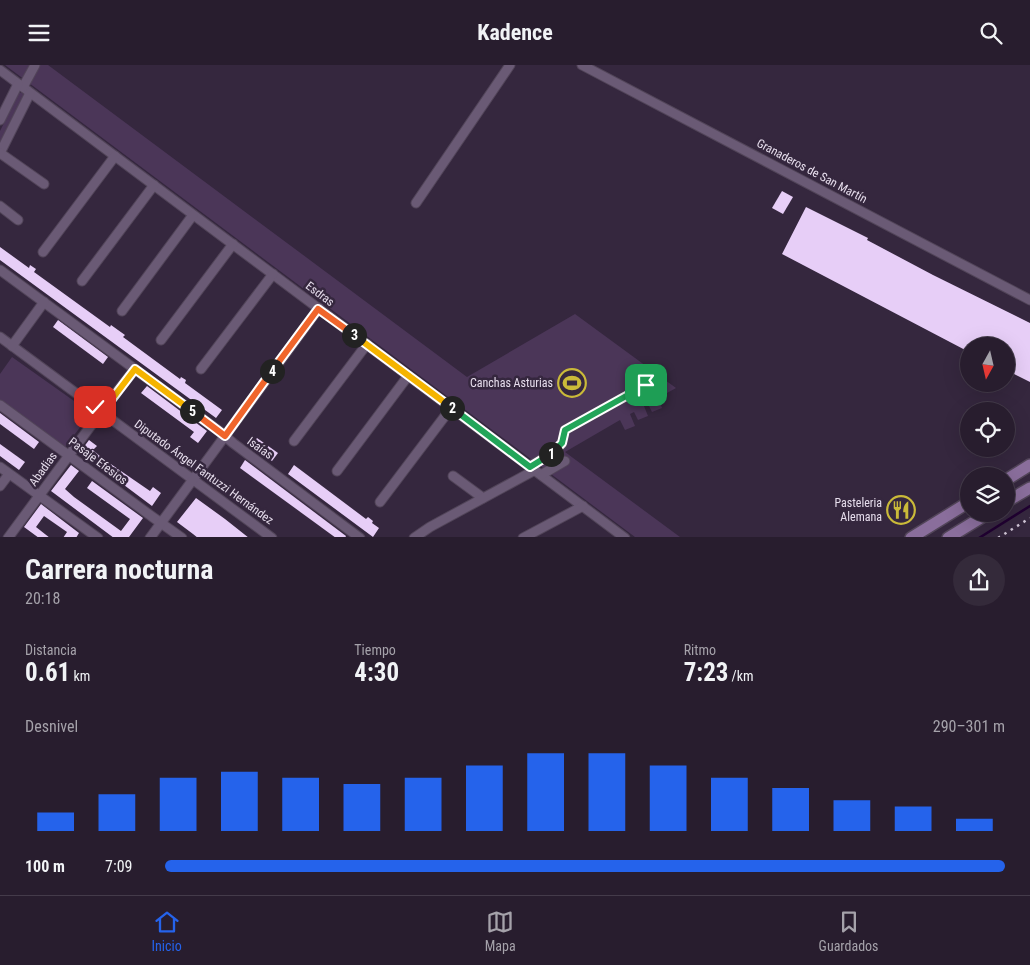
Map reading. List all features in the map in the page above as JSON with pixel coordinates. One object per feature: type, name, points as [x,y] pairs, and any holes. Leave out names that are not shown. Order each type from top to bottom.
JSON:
[{"type":"main road","points":[[1015,474],[1030,465]]},
{"type":"main road","points":[[1015,497],[1030,488]]},
{"type":"main road","points":[[911,537],[960,507]]},
{"type":"main road","points":[[948,537],[973,522]]},
{"type":"street","points":[[35,65],[24,88],[0,153],[44,184]]},
{"type":"street","points":[[416,203],[510,65]]},
{"type":"street","name":"Granaderos de San Martín","points":[[582,65],[1030,300]]},
{"type":"street","name":"Esdras","points":[[0,70],[625,537]]},
{"type":"street","points":[[0,121],[24,88]]},
{"type":"street","points":[[43,252],[114,156]]},
{"type":"street","points":[[82,281],[154,185]]},
{"type":"street","points":[[0,206],[18,220]]},
{"type":"street","points":[[122,311],[194,215]]},
{"type":"street","points":[[161,340],[233,244]]},
{"type":"street","name":"Isaías","points":[[0,270],[360,537]]},
{"type":"street","points":[[201,369],[273,274]]},
{"type":"street","points":[[12,346],[44,303]]},
{"type":"street","points":[[150,537],[318,309]]},
{"type":"street","name":"Diputado Ángel Fantuzzi Hernández","points":[[0,337],[272,537]]},
{"type":"street","points":[[294,441],[367,345]]},
{"type":"street","name":"Abadias","points":[[8,537],[135,369]]},
{"type":"street","points":[[337,471],[408,375]]},
{"type":"street","points":[[535,471],[562,443],[565,430],[646,385]]},
{"type":"street","name":"Pasaje Efesios","points":[[0,405],[182,537]]},
{"type":"street","points":[[380,502],[451,408]]},
{"type":"street","points":[[414,537],[535,471],[565,461]]},
{"type":"street","points":[[0,467],[92,536]]},
{"type":"street","points":[[0,486],[9,474]]},
{"type":"street","points":[[453,476],[483,498]]},
{"type":"street","points":[[523,537],[583,506]]},
{"type":"shaded area","points":[[5,65],[48,65],[467,377],[575,314],[676,388],[658,398],[662,408],[652,412],[648,404],[644,406],[648,416],[638,420],[634,412],[630,414],[635,426],[625,430],[620,420],[565,452],[680,537],[635,537]]},
{"type":"shaded area","points":[[22,92],[24,96],[0,146],[0,131],[19,93]]},
{"type":"shaded area","points":[[12,357],[91,413],[65,447],[0,400],[0,374]]},
{"type":"building","points":[[782,191],[793,197],[783,214],[772,208]]},
{"type":"building","points":[[806,207],[868,238],[867,240],[933,275],[1030,323],[1030,382],[1015,374],[1015,337],[960,337],[960,347],[782,254]]},
{"type":"building","points":[[0,247],[29,268],[30,265],[36,269],[34,272],[110,327],[111,325],[125,335],[123,337],[180,379],[181,377],[186,380],[185,383],[222,410],[216,418],[0,260]]},
{"type":"building","points":[[58,320],[108,357],[103,364],[53,327]]},
{"type":"building","points":[[147,386],[207,431],[198,443],[190,437],[194,432],[141,393]]},
{"type":"building","points":[[0,413],[39,442],[34,449],[0,424]]},
{"type":"building","points":[[257,438],[278,453],[272,461],[251,446]]},
{"type":"building","points":[[89,440],[97,446],[93,450],[102,458],[150,491],[153,487],[161,493],[152,506],[80,452]]},
{"type":"building","points":[[0,444],[25,462],[19,470],[0,456]]},
{"type":"building","points":[[245,460],[346,537],[335,537],[240,468]]},
{"type":"building","points":[[71,465],[79,471],[65,489],[74,497],[121,531],[130,519],[87,488],[92,481],[143,518],[129,537],[113,537],[51,491]]},
{"type":"building","points":[[294,465],[366,519],[368,517],[373,521],[372,523],[379,528],[373,537],[288,474]]},
{"type":"building","points":[[196,498],[248,537],[197,537],[177,522]]},
{"type":"building","name":"Pasteleria Alemana","points":[[904,499],[912,512],[898,520],[891,507]]},
{"type":"building","points":[[41,504],[79,533],[77,537],[64,537],[67,532],[44,516],[36,527],[49,537],[38,537],[24,527]]},
{"type":"waterway","points":[[981,537],[1030,506]]},
{"type":"railway","points":[[1000,537],[1030,518]]},
{"type":"place","name":"Canchas Asturias","points":[[572,383]]},
{"type":"place","name":"Pasteleria Alemana","points":[[901,510]]},
{"type":"route","points":[[95,407],[101,412],[135,369],[225,436],[318,309],[530,467],[554,453],[562,443],[565,430],[646,385]]}]
